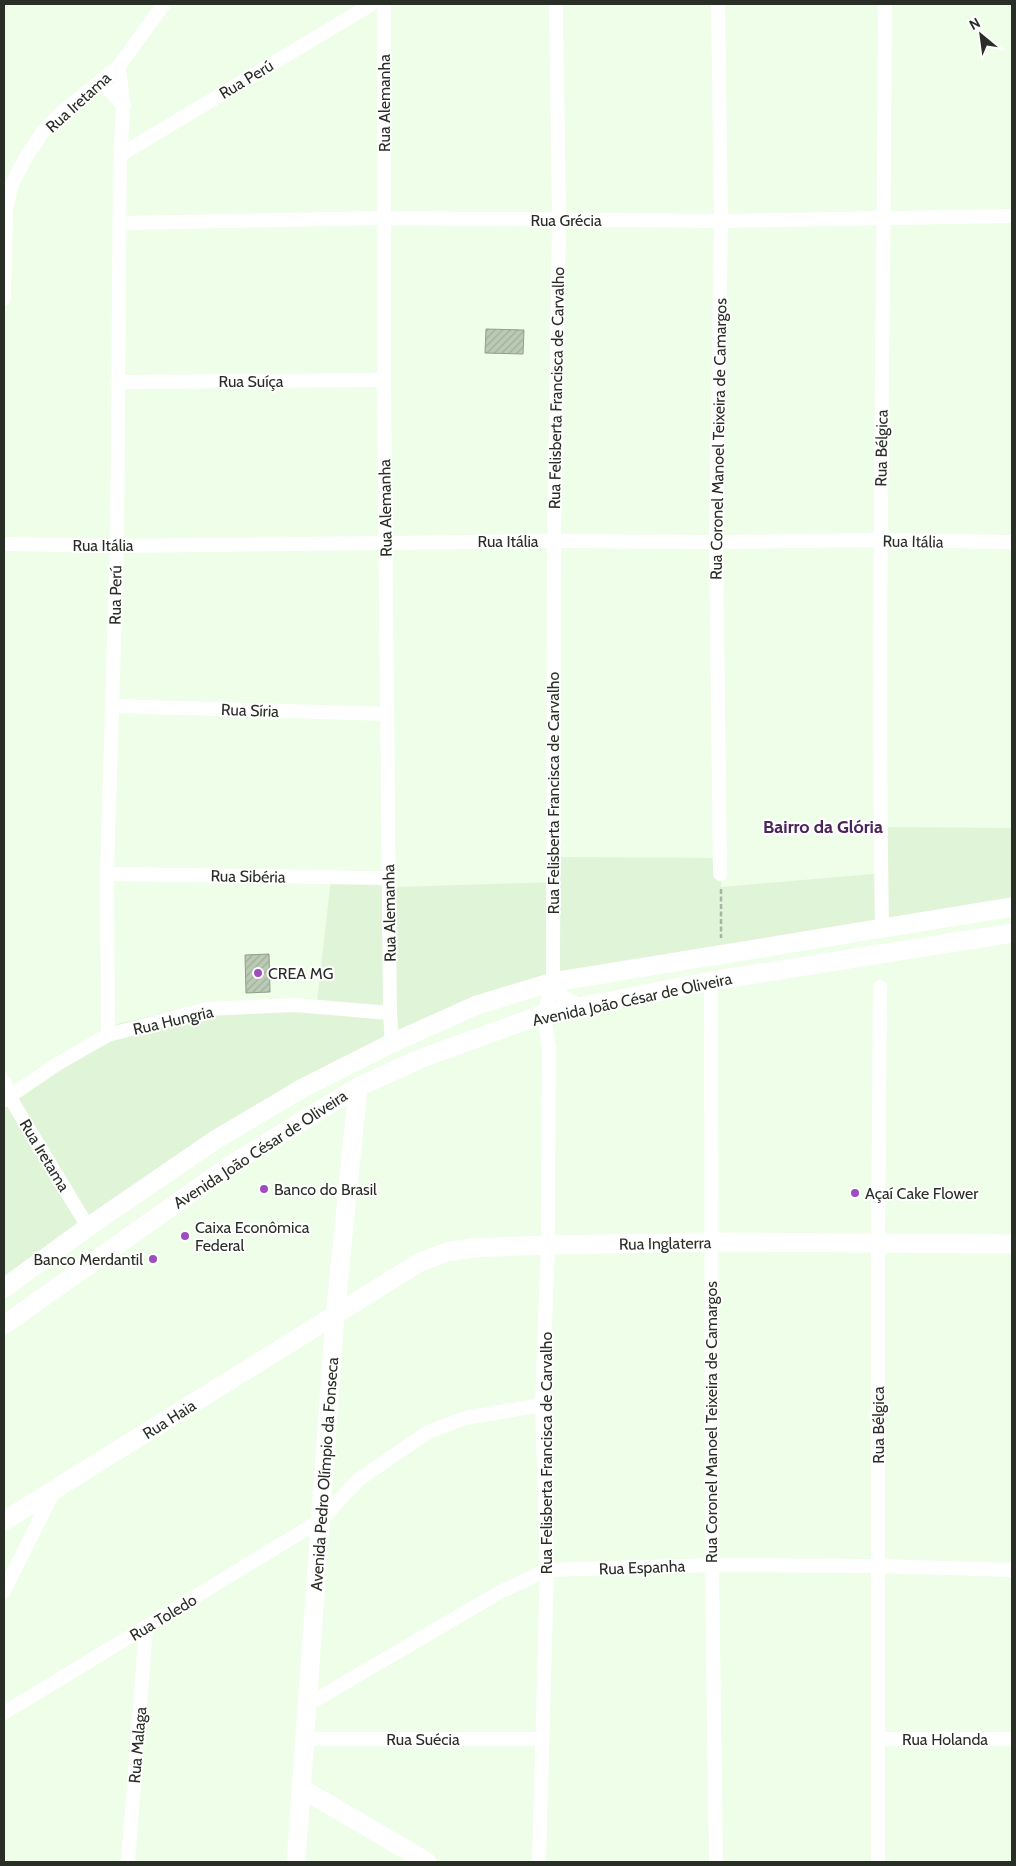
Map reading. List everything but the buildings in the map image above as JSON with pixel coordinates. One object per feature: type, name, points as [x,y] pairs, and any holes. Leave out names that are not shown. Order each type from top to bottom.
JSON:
[{"type":"main road","name":"Avenida João César de Oliveira","points":[[4,1288],[88,1227],[215,1140],[303,1088],[477,1005],[553,982],[1012,908]]},
{"type":"main road","name":"Avenida João César de Oliveira","points":[[8,1317],[228,1166],[358,1087],[422,1058],[544,1014],[711,981],[1012,933]]},
{"type":"main road","name":"Avenida Pedro Olímpio da Fonseca","points":[[296,1862],[335,1316],[358,1087]]},
{"type":"main road","name":"Rua Inglaterra","points":[[335,1316],[420,1262],[447,1252],[472,1248],[711,1242],[1012,1244]]},
{"type":"main road","name":"Rua Haia","points":[[4,1521],[335,1316]]},
{"type":"main road","points":[[301,1788],[427,1862]]},
{"type":"street","name":"Rua Iretama","points":[[4,299],[5,210],[12,184],[26,157],[44,130],[62,112],[118,67],[164,4]]},
{"type":"street","name":"Rua Perú","points":[[120,155],[372,4]]},
{"type":"street","name":"Rua Alemanha","points":[[384,4],[383,218],[390,1012]]},
{"type":"street","name":"Rua Felisberta Francisca de Carvalho","points":[[539,1862],[547,1570],[542,1405],[548,1245],[550,1048],[544,1014],[553,982],[554,541],[559,220],[556,4]]},
{"type":"street","name":"Rua Coronel Manoel Teixeira de Camargos","points":[[718,4],[721,221],[716,542],[720,874]]},
{"type":"street","name":"Rua Bélgica","points":[[882,929],[880,540],[885,4]]},
{"type":"street","name":"Rua Perú","points":[[108,1034],[107,874],[117,546],[120,155],[124,106],[123,89],[118,67]]},
{"type":"street","points":[[101,80],[124,106]]},
{"type":"street","name":"Rua Grécia","points":[[120,223],[383,218],[721,221],[1012,216]]},
{"type":"street","name":"Rua Suíça","points":[[118,382],[384,380]]},
{"type":"street","name":"Rua Itália","points":[[4,544],[117,546],[386,542],[880,540],[1012,542]]},
{"type":"street","name":"Rua Síria","points":[[113,706],[387,714]]},
{"type":"street","name":"Rua Sibéria","points":[[107,874],[389,878]]},
{"type":"street","name":"Rua Coronel Manoel Teixeira de Camargos","points":[[711,981],[712,1565],[716,1862]]},
{"type":"street","points":[[553,982],[561,996],[583,1007]]},
{"type":"street","name":"Rua Bélgica","points":[[878,1862],[880,987]]},
{"type":"street","name":"Rua Hungria","points":[[7,1098],[59,1062],[108,1034],[207,1010],[296,1005],[390,1012]]},
{"type":"street","points":[[390,1012],[392,1044]]},
{"type":"street","name":"Rua Iretama","points":[[4,1082],[7,1098],[88,1227]]},
{"type":"street","name":"Rua Toledo","points":[[4,1713],[320,1520],[358,1480],[428,1432],[465,1418],[542,1405]]},
{"type":"street","points":[[4,1590],[54,1491]]},
{"type":"street","name":"Rua Espanha","points":[[307,1705],[500,1592],[547,1570],[712,1565],[879,1566],[1012,1570]]},
{"type":"street","name":"Rua Malaga","points":[[128,1862],[146,1627]]},
{"type":"street","name":"Rua Suécia","points":[[305,1738],[541,1738]]},
{"type":"street","name":"Rua Holanda","points":[[878,1739],[1012,1739]]},
{"type":"path","points":[[720,874],[721,954]]},
{"type":"shaded area","points":[[885,827],[1012,828],[1012,902],[559,974],[387,1035],[4,1286],[4,1094],[60,1056],[120,1023],[208,1003],[317,1001],[332,870],[396,871],[395,887],[560,882],[561,857],[721,858],[721,887],[884,873]]},
{"type":"place","name":"CREA MG","points":[[258,973]]},
{"type":"place","name":"Banco do Brasil","points":[[264,1189]]},
{"type":"place","name":"Açaí Cake Flower","points":[[855,1193]]},
{"type":"place","name":"Caixa Econômica Federal","points":[[185,1236]]},
{"type":"place","name":"Banco Merdantil","points":[[153,1259]]},
{"type":"district","name":"Bairro da Glória","points":[[823,827]]}]
